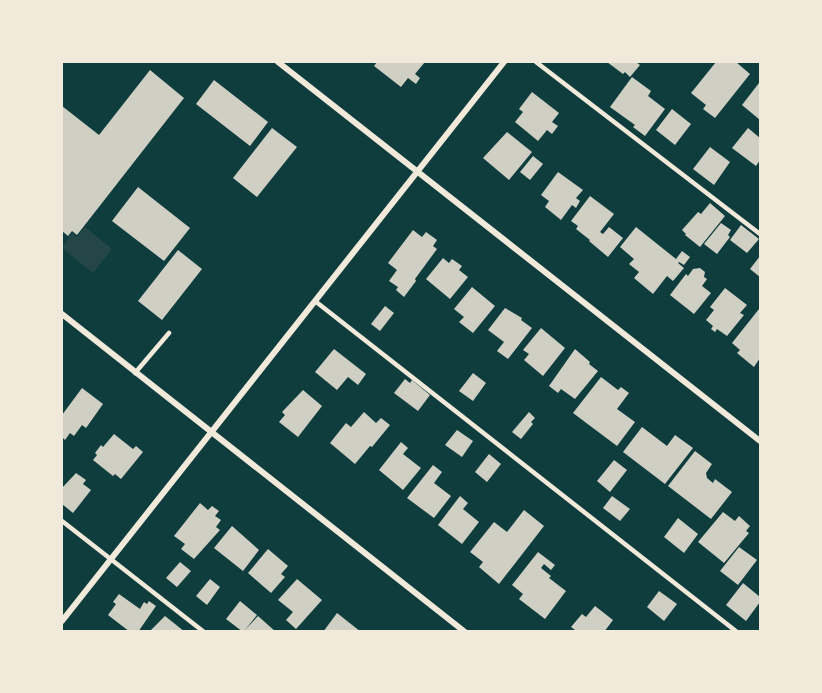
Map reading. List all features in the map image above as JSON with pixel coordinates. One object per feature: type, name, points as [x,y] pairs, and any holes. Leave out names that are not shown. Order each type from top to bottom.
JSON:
[{"type":"street","points":[[278,62],[760,441]]},
{"type":"street","points":[[62,621],[504,62]]},
{"type":"street","points":[[62,314],[465,632]]},
{"type":"lane","points":[[536,62],[760,234]]},
{"type":"lane","points":[[315,300],[737,632]]},
{"type":"lane","points":[[135,373],[169,333]]},
{"type":"lane","points":[[62,521],[204,632]]},
{"type":"shaded area","points":[[85,227],[112,249],[93,273],[62,248],[72,233],[77,237]]},
{"type":"building","points":[[377,62],[425,62],[415,74],[420,78],[416,84],[408,78],[401,87],[374,66]]},
{"type":"building","points":[[607,62],[636,62],[640,65],[630,77]]},
{"type":"building","points":[[716,62],[736,62],[750,74],[715,118],[703,109],[706,105],[691,93]]},
{"type":"building","points":[[150,70],[184,98],[77,235],[72,231],[68,236],[62,231],[62,106],[99,135]]},
{"type":"building","points":[[632,77],[651,91],[648,96],[665,109],[645,136],[633,127],[635,125],[610,107]]},
{"type":"building","points":[[214,80],[268,122],[250,146],[196,104]]},
{"type":"building","points":[[759,83],[760,85],[760,120],[742,105]]},
{"type":"building","points":[[532,92],[559,113],[552,122],[558,126],[552,134],[547,130],[538,141],[515,122],[523,112],[519,109]]},
{"type":"building","points":[[672,109],[691,124],[675,145],[656,130]]},
{"type":"building","points":[[272,128],[297,147],[257,197],[233,178]]},
{"type":"building","points":[[748,128],[760,138],[760,160],[756,166],[732,148]]},
{"type":"building","points":[[507,132],[532,152],[509,180],[483,158]]},
{"type":"building","points":[[710,147],[730,162],[714,185],[693,169]]},
{"type":"building","points":[[533,156],[543,164],[530,180],[520,172]]},
{"type":"building","points":[[558,172],[583,190],[576,198],[580,201],[576,208],[572,205],[561,220],[545,207],[549,201],[541,195]]},
{"type":"building","points":[[138,187],[190,228],[164,261],[112,221]]},
{"type":"building","points":[[590,196],[614,214],[600,232],[603,234],[609,227],[623,238],[608,257],[576,229],[578,226],[571,221]]},
{"type":"building","points":[[710,203],[725,216],[700,247],[682,230],[698,212],[701,214]]},
{"type":"building","points":[[721,223],[731,230],[728,235],[730,237],[717,254],[704,244]]},
{"type":"building","points":[[741,225],[759,239],[747,253],[730,240]]},
{"type":"building","points":[[636,227],[676,259],[682,251],[690,257],[684,265],[678,263],[684,268],[673,281],[667,276],[653,294],[634,278],[639,272],[629,264],[634,259],[620,247]]},
{"type":"building","points":[[413,230],[422,237],[426,232],[437,240],[433,246],[437,249],[404,297],[396,290],[398,287],[389,281],[397,270],[388,263]]},
{"type":"building","points":[[178,250],[202,269],[162,320],[138,301]]},
{"type":"building","points":[[760,256],[760,277],[750,269]]},
{"type":"building","points":[[443,258],[449,263],[452,259],[462,266],[459,270],[468,277],[450,299],[426,279]]},
{"type":"building","points":[[700,268],[705,272],[704,277],[707,279],[702,286],[711,293],[694,314],[670,295],[686,274],[688,276],[693,269]]},
{"type":"building","points":[[472,287],[495,306],[473,333],[459,322],[464,317],[454,309]]},
{"type":"building","points":[[725,288],[747,305],[740,313],[744,315],[727,336],[717,329],[715,332],[711,329],[713,326],[706,320],[714,310],[710,307]]},
{"type":"building","points":[[385,306],[394,313],[380,331],[371,324]]},
{"type":"building","points":[[505,308],[522,318],[521,320],[532,328],[508,359],[497,351],[504,342],[488,330]]},
{"type":"building","points":[[759,309],[760,358],[754,367],[737,353],[740,350],[732,343]]},
{"type":"building","points":[[541,328],[565,348],[543,376],[524,360],[529,354],[523,350]]},
{"type":"building","points":[[334,349],[366,374],[358,385],[348,377],[337,390],[315,372]]},
{"type":"building","points":[[575,349],[598,371],[575,399],[561,389],[558,393],[549,386]]},
{"type":"building","points":[[473,373],[486,383],[473,401],[459,391]]},
{"type":"building","points":[[601,377],[618,390],[621,387],[629,393],[617,409],[635,422],[617,446],[573,413]]},
{"type":"building","points":[[405,379],[410,383],[412,380],[430,395],[418,411],[394,393]]},
{"type":"building","points":[[82,388],[103,404],[86,428],[82,425],[74,436],[70,433],[65,440],[62,437],[62,415]]},
{"type":"building","points":[[303,390],[322,406],[298,437],[279,422],[285,415],[282,412]]},
{"type":"building","points":[[364,412],[376,423],[381,418],[390,425],[355,464],[330,443],[346,423],[351,427]]},
{"type":"building","points":[[529,412],[535,418],[521,439],[512,432]]},
{"type":"building","points":[[642,427],[667,446],[675,435],[693,448],[665,484],[623,452]]},
{"type":"building","points":[[457,430],[473,441],[462,457],[445,445]]},
{"type":"building","points":[[114,434],[133,449],[136,446],[143,452],[121,479],[115,474],[113,476],[93,460],[101,445],[103,447]]},
{"type":"building","points":[[401,442],[408,448],[403,454],[421,468],[403,490],[379,470]]},
{"type":"building","points":[[695,451],[712,464],[706,473],[707,478],[713,483],[715,479],[732,492],[711,519],[668,486]]},
{"type":"building","points":[[489,454],[501,464],[487,482],[475,472]]},
{"type":"building","points":[[614,460],[627,470],[610,492],[597,481]]},
{"type":"building","points":[[433,465],[442,472],[434,483],[451,496],[434,518],[407,498]]},
{"type":"building","points":[[76,473],[86,480],[83,484],[91,490],[73,513],[62,504],[62,488]]},
{"type":"building","points":[[460,496],[468,503],[463,509],[479,522],[462,544],[438,525]]},
{"type":"building","points":[[612,496],[630,509],[620,521],[603,508]]},
{"type":"building","points":[[200,503],[208,510],[212,506],[219,511],[215,516],[221,520],[216,527],[220,530],[194,559],[181,549],[185,544],[174,536]]},
{"type":"building","points":[[524,510],[544,526],[499,584],[479,567],[483,562],[470,552],[494,522],[507,532]]},
{"type":"building","points":[[723,512],[735,521],[739,516],[750,526],[746,531],[749,533],[724,563],[698,542]]},
{"type":"building","points":[[678,518],[698,534],[684,553],[664,537]]},
{"type":"building","points":[[232,526],[259,550],[243,571],[214,548]]},
{"type":"building","points":[[739,547],[757,560],[738,585],[720,571]]},
{"type":"building","points":[[268,549],[288,566],[281,574],[285,577],[271,593],[248,573]]},
{"type":"building","points":[[538,552],[555,565],[551,570],[544,564],[541,568],[551,576],[549,578],[566,591],[545,619],[519,599],[523,594],[512,585]]},
{"type":"building","points":[[180,562],[191,571],[177,587],[166,578]]},
{"type":"building","points":[[210,579],[220,587],[207,605],[196,596]]},
{"type":"building","points":[[297,579],[322,600],[296,629],[286,620],[293,612],[278,600]]},
{"type":"building","points":[[743,583],[760,597],[760,602],[746,621],[726,605]]},
{"type":"building","points":[[659,591],[677,604],[664,621],[647,607]]},
{"type":"building","points":[[119,594],[140,609],[144,602],[147,604],[149,601],[156,606],[138,632],[130,632],[108,615],[116,604],[113,602]]},
{"type":"building","points":[[240,601],[257,615],[245,630],[258,616],[276,632],[243,632],[226,619]]},
{"type":"building","points":[[595,606],[613,620],[604,632],[574,632],[575,630],[571,627],[582,614],[586,617]]},
{"type":"building","points":[[337,613],[361,632],[323,632]]},
{"type":"building","points":[[165,616],[185,632],[149,632]]}]
